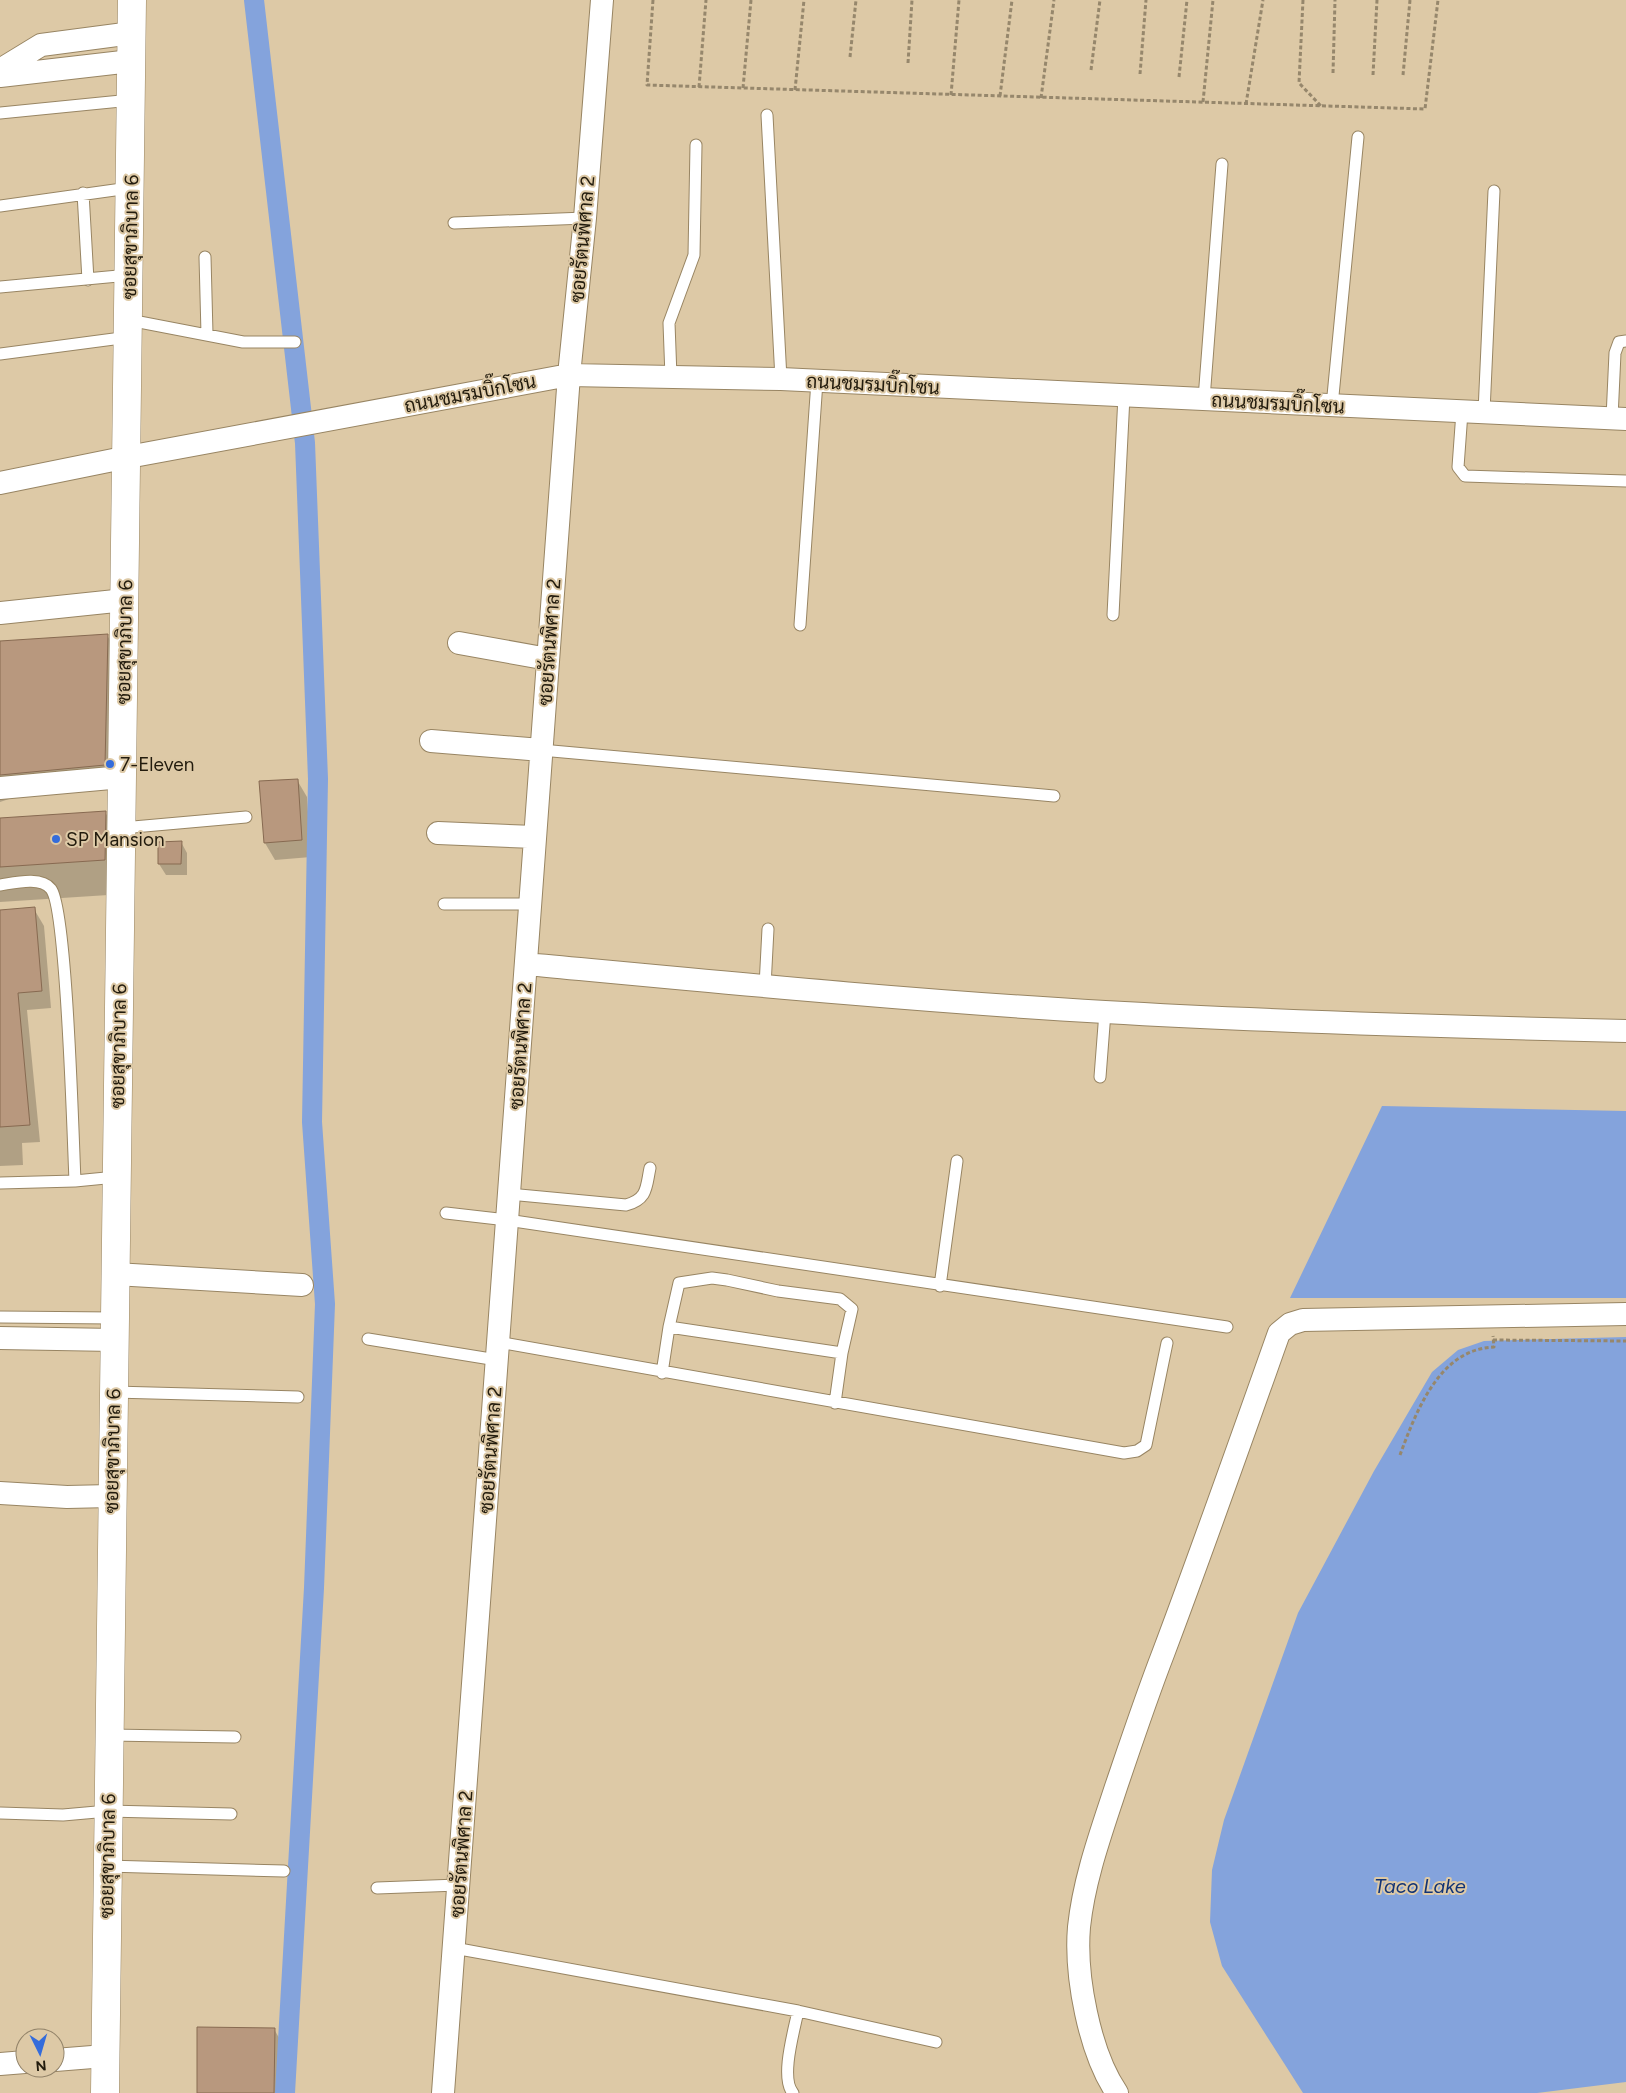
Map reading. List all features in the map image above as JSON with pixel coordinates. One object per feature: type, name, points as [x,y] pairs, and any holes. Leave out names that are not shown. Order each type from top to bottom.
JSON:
[{"type":"street","name":"ซอยสุขาภิบาล 6","points":[[105,2093],[111,1496],[128,457],[132,0]]},
{"type":"street","name":"ซอยรัตนพิศาล 2","points":[[443,2093],[568,375],[585,218],[602,0]]},
{"type":"street","points":[[0,70],[41,45],[132,33]]},
{"type":"street","points":[[0,76],[131,61]]},
{"type":"street","name":"ถนนชมรมบิ๊กโซน","points":[[0,483],[128,457],[568,375],[781,379],[1619,418]]},
{"type":"street","points":[[0,614],[125,600]]},
{"type":"street","points":[[458,643],[548,659]]},
{"type":"street","points":[[431,740],[541,750]]},
{"type":"street","points":[[0,788],[122,777]]},
{"type":"street","points":[[438,833],[535,837]]},
{"type":"street","points":[[526,964],[765,986],[1105,1012],[1493,1028],[1626,1031]]},
{"type":"street","points":[[115,1274],[302,1286]]},
{"type":"street","points":[[1117,2093],[1095,2044],[1084,2006],[1079,1928],[1086,1882],[1147,1696],[1280,1333],[1290,1324],[1303,1320],[1626,1314]]},
{"type":"street","points":[[0,1338],[114,1329]]},
{"type":"street","points":[[0,1493],[67,1497],[111,1496]]},
{"type":"street","points":[[65,2059],[105,2056]]},
{"type":"street","points":[[0,2064],[15,2063]]},
{"type":"lane","points":[[0,113],[131,100]]},
{"type":"lane","points":[[767,115],[781,379]]},
{"type":"lane","points":[[1332,406],[1358,137]]},
{"type":"lane","points":[[671,377],[669,323],[694,254],[696,145]]},
{"type":"lane","points":[[1204,399],[1222,164]]},
{"type":"lane","points":[[0,206],[130,188]]},
{"type":"lane","points":[[1484,412],[1494,191]]},
{"type":"lane","points":[[83,193],[88,280]]},
{"type":"lane","points":[[454,223],[585,218]]},
{"type":"lane","points":[[205,257],[207,334]]},
{"type":"lane","points":[[0,287],[129,275]]},
{"type":"lane","points":[[0,354],[129,328],[207,334],[243,342],[295,342]]},
{"type":"lane","points":[[1619,418],[1615,353],[1619,342],[1626,341]]},
{"type":"lane","points":[[800,625],[817,382]]},
{"type":"lane","points":[[1113,615],[1124,396]]},
{"type":"lane","points":[[1462,412],[1458,467],[1465,476],[1626,481]]},
{"type":"lane","points":[[541,750],[1054,796]]},
{"type":"lane","points":[[122,828],[246,817]]},
{"type":"lane","points":[[0,885],[37,882],[50,888],[56,896],[63,951],[76,1181]]},
{"type":"lane","points":[[444,904],[530,904]]},
{"type":"lane","points":[[765,986],[768,929]]},
{"type":"lane","points":[[1100,1077],[1105,1012]]},
{"type":"lane","points":[[940,1286],[957,1161]]},
{"type":"lane","points":[[509,1194],[626,1205],[643,1198],[650,1168]]},
{"type":"lane","points":[[0,1183],[76,1181],[116,1177]]},
{"type":"lane","points":[[446,1213],[507,1220],[940,1286],[1227,1327]]},
{"type":"lane","points":[[662,1373],[669,1327],[679,1283],[712,1278],[727,1280],[778,1292],[840,1300],[852,1309],[842,1353],[834,1403]]},
{"type":"lane","points":[[0,1317],[114,1329]]},
{"type":"lane","points":[[669,1327],[842,1353]]},
{"type":"lane","points":[[368,1338],[497,1351],[662,1373],[1124,1453],[1137,1451],[1146,1445],[1167,1343]]},
{"type":"lane","points":[[113,1392],[298,1397]]},
{"type":"lane","points":[[109,1735],[235,1736]]},
{"type":"lane","points":[[0,1813],[64,1815],[108,1811],[231,1814]]},
{"type":"lane","points":[[107,1866],[284,1871]]},
{"type":"lane","points":[[377,1888],[458,1885]]},
{"type":"lane","points":[[454,1948],[798,2011],[936,2042]]},
{"type":"lane","points":[[793,2093],[789,2088],[786,2074],[798,2011]]},
{"type":"path","points":[[653,0],[647,85],[1425,110],[1438,0]]},
{"type":"path","points":[[700,87],[706,0]]},
{"type":"path","points":[[744,88],[751,0]]},
{"type":"path","points":[[795,90],[804,0]]},
{"type":"path","points":[[850,57],[856,0]]},
{"type":"path","points":[[908,63],[912,0]]},
{"type":"path","points":[[951,95],[959,0]]},
{"type":"path","points":[[1000,96],[1012,0]]},
{"type":"path","points":[[1041,98],[1054,0]]},
{"type":"path","points":[[1092,70],[1100,0]]},
{"type":"path","points":[[1140,74],[1146,0]]},
{"type":"path","points":[[1179,77],[1187,0]]},
{"type":"path","points":[[1203,102],[1213,0]]},
{"type":"path","points":[[1246,104],[1263,0]]},
{"type":"path","points":[[1303,0],[1298,83],[1322,106]]},
{"type":"path","points":[[1333,73],[1335,0]]},
{"type":"path","points":[[1373,75],[1377,0]]},
{"type":"path","points":[[1403,75],[1410,0]]},
{"type":"path","points":[[1400,1455],[1410,1428],[1430,1387],[1460,1358],[1482,1348],[1494,1347],[1493,1340],[1626,1341]]},
{"type":"water","points":[[1382,1106],[1626,1111],[1626,1298],[1290,1298]]},
{"type":"water","name":"Taco Lake","points":[[1626,1337],[1626,2082],[1537,2093],[1303,2093],[1222,1966],[1210,1922],[1212,1870],[1224,1820],[1298,1613],[1374,1471],[1432,1372],[1458,1350],[1484,1341]]},
{"type":"building","points":[[108,634],[105,765],[0,775],[0,641]]},
{"type":"building","points":[[298,779],[302,840],[264,843],[259,781]]},
{"type":"building","name":"SP Mansion","points":[[106,811],[105,860],[0,867],[0,818]]},
{"type":"building","points":[[182,841],[181,864],[158,864],[158,842]]},
{"type":"building","points":[[35,907],[42,991],[18,993],[30,1125],[0,1127],[0,910]]},
{"type":"building","points":[[197,2027],[275,2028],[274,2093],[197,2093]]},
{"type":"waterway","points":[[254,0],[305,443],[318,779],[312,1122],[325,1304],[314,1588],[285,2093]]},
{"type":"place","name":"7-Eleven","points":[[110,764]]},
{"type":"place","name":"SP Mansion","points":[[56,839]]}]
